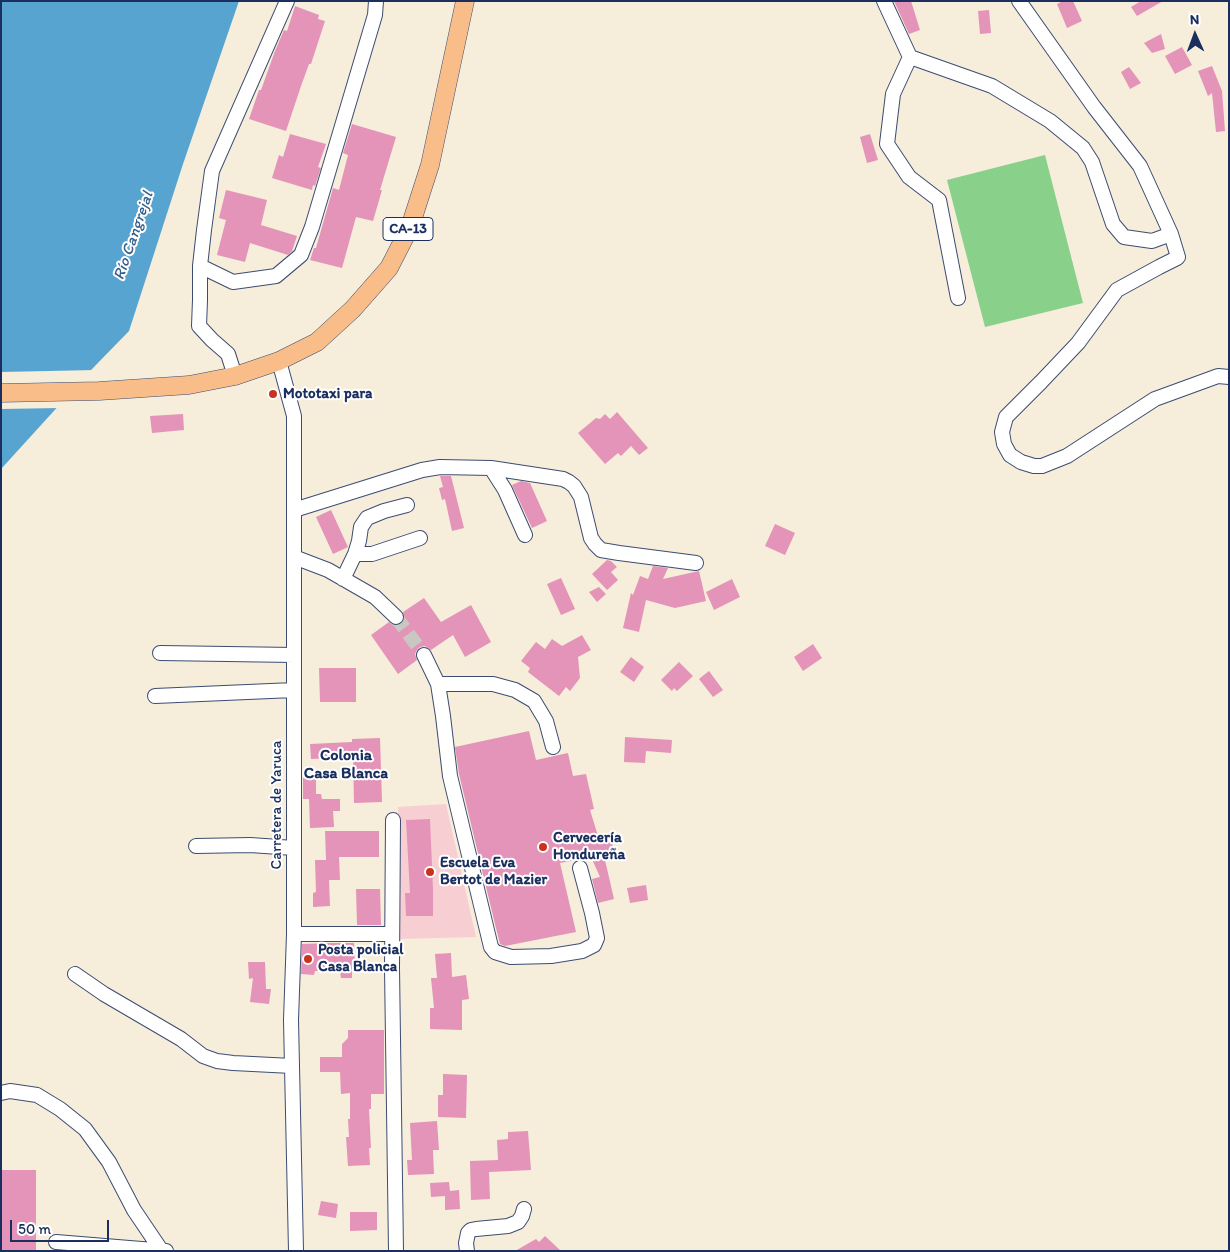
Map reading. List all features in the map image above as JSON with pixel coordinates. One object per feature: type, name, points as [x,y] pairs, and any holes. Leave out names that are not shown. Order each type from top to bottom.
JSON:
[{"type":"main road","name":"CA-13","points":[[1,393],[99,391],[190,385],[235,376],[279,361],[317,342],[354,309],[389,268],[410,227],[430,165],[465,1]]},
{"type":"street","points":[[235,376],[228,354],[199,326],[200,266],[212,171],[287,1]]},
{"type":"street","points":[[200,266],[232,282],[276,276],[301,255],[315,218],[374,16],[376,1]]},
{"type":"street","points":[[884,1],[910,57],[992,86],[1050,121],[1082,148],[1092,162],[1113,224],[1124,237],[1152,241],[1171,234]]},
{"type":"street","points":[[1019,1],[1094,107],[1140,166],[1171,234],[1178,254],[1177,258],[1117,290],[1078,342],[1006,417],[1002,432],[1004,444],[1010,455],[1021,462],[1042,466],[1067,456],[1155,399],[1218,376],[1229,377]]},
{"type":"street","points":[[910,57],[893,94],[887,144],[910,177],[939,200],[958,298]]},
{"type":"street","name":"Carretera de Yaruca","points":[[279,361],[294,416],[294,934],[291,1020],[296,1251]]},
{"type":"street","points":[[294,510],[422,470],[440,467],[491,468],[563,479],[569,482],[581,497],[591,538],[594,544],[601,550],[696,563]]},
{"type":"street","points":[[491,468],[505,490],[525,535]]},
{"type":"street","points":[[343,579],[355,554],[361,527],[367,518],[407,505]]},
{"type":"street","points":[[355,554],[372,554],[420,538]]},
{"type":"street","points":[[294,557],[328,570],[375,597],[396,617]]},
{"type":"street","points":[[160,653],[294,655]]},
{"type":"street","points":[[424,655],[438,684],[450,776],[491,947],[495,952],[511,957],[550,956],[582,951],[594,945],[597,938],[580,868]]},
{"type":"street","points":[[438,684],[493,684],[515,690],[534,701],[546,721],[553,747]]},
{"type":"street","points":[[155,696],[294,690]]},
{"type":"street","points":[[393,820],[392,934],[396,1251]]},
{"type":"street","points":[[196,846],[250,845],[294,848]]},
{"type":"street","points":[[294,934],[392,934]]},
{"type":"street","points":[[75,974],[104,994],[181,1039],[203,1056],[225,1062],[292,1066]]},
{"type":"street","points":[[1,1093],[10,1091],[37,1095],[60,1109],[85,1129],[109,1162],[134,1210],[161,1250]]},
{"type":"street","points":[[468,1251],[466,1242],[468,1233],[471,1230],[508,1226],[518,1222],[524,1209]]},
{"type":"street","points":[[60,1245],[166,1251]]},
{"type":"shaded area","name":"Escuela Eva Bertot de Mazier","points":[[446,804],[476,937],[399,939],[398,807]]},
{"type":"green space","points":[[1045,155],[1083,303],[985,327],[947,180]]},
{"type":"water","name":"Río Cangrejal","points":[[1,1],[239,1],[183,164],[129,331],[1,469]]},
{"type":"pier","points":[[95,370],[60,408],[1,409],[1,372]]},
{"type":"building","points":[[894,1],[911,1],[920,30],[909,34]]},
{"type":"building","points":[[1063,1],[1073,1],[1082,21],[1067,28],[1057,4]]},
{"type":"building","points":[[1141,1],[1163,1],[1137,16],[1131,7]]},
{"type":"building","points":[[295,6],[319,15],[318,19],[325,21],[286,131],[249,119],[284,30],[287,31]]},
{"type":"building","points":[[989,10],[991,33],[980,34],[978,11]]},
{"type":"building","points":[[1161,34],[1165,49],[1152,53],[1144,43]]},
{"type":"building","points":[[1182,47],[1192,65],[1175,74],[1165,56]]},
{"type":"building","points":[[1212,66],[1222,91],[1225,131],[1216,132],[1212,93],[1208,96],[1198,71]]},
{"type":"building","points":[[1129,67],[1141,83],[1130,89],[1121,72]]},
{"type":"building","points":[[352,124],[396,137],[373,221],[356,217],[342,268],[310,260],[314,248],[316,248],[333,188],[339,190],[348,155],[343,153]]},
{"type":"building","points":[[290,134],[326,144],[318,167],[321,168],[312,190],[272,178],[279,155],[283,157]]},
{"type":"building","points":[[870,134],[878,160],[867,163],[860,137]]},
{"type":"building","points":[[226,190],[267,200],[261,225],[297,236],[292,251],[288,255],[250,243],[245,262],[217,255],[226,220],[219,218]]},
{"type":"building","points":[[617,412],[648,448],[639,455],[631,446],[621,456],[618,453],[605,464],[578,433],[596,418],[600,419],[605,414],[610,419]]},
{"type":"building","points":[[183,414],[184,430],[152,433],[150,416]]},
{"type":"building","points":[[440,476],[451,476],[464,528],[452,531],[445,499],[442,500],[439,488],[443,487]]},
{"type":"building","points":[[521,481],[530,483],[547,521],[532,528],[512,485]]},
{"type":"building","points":[[331,510],[348,547],[333,554],[316,517]]},
{"type":"building","points":[[775,524],[795,533],[785,555],[765,546]]},
{"type":"building","points":[[607,560],[617,567],[611,572],[618,580],[607,590],[592,574]]},
{"type":"building","points":[[653,566],[668,568],[663,579],[699,571],[706,601],[675,608],[646,600],[639,632],[623,628],[631,593],[633,595],[640,576],[648,579]]},
{"type":"building","points":[[561,578],[575,609],[561,615],[547,584]]},
{"type":"building","points":[[732,579],[740,597],[714,610],[706,592]]},
{"type":"building","points":[[599,587],[606,594],[597,602],[589,592]]},
{"type":"building","points":[[424,598],[441,622],[471,605],[491,642],[465,657],[453,635],[431,650],[425,646],[420,647],[415,654],[417,660],[398,674],[371,635],[389,622],[394,626],[402,623],[405,619],[403,612]]},
{"type":"building","points":[[582,635],[591,650],[578,657],[580,678],[570,691],[566,687],[559,696],[528,672],[530,668],[521,661],[536,642],[545,649],[552,639],[562,646]]},
{"type":"building","points":[[813,644],[822,658],[803,671],[794,657]]},
{"type":"building","points":[[631,657],[644,667],[634,682],[620,672]]},
{"type":"building","points":[[679,662],[693,676],[677,691],[674,688],[672,691],[661,680]]},
{"type":"building","points":[[319,668],[356,668],[356,702],[320,702]]},
{"type":"building","points":[[709,671],[723,690],[713,697],[699,679]]},
{"type":"building","name":"Cervecería Hondureña","points":[[529,731],[536,760],[568,753],[573,776],[586,774],[594,809],[590,810],[598,836],[610,835],[616,857],[605,860],[614,899],[598,903],[592,879],[600,877],[591,857],[560,863],[576,932],[505,946],[500,944],[459,774],[455,747]]},
{"type":"building","points":[[625,737],[672,740],[671,753],[646,751],[645,763],[624,762]]},
{"type":"building","points":[[380,738],[382,802],[354,803],[353,757],[311,759],[310,744],[352,742],[352,739]]},
{"type":"building","points":[[316,777],[316,794],[321,794],[322,799],[340,799],[340,811],[333,811],[334,827],[310,828],[309,799],[303,799],[303,778]]},
{"type":"building","points":[[430,819],[433,916],[406,916],[405,893],[410,893],[406,820]]},
{"type":"building","points":[[325,831],[379,831],[379,857],[339,857],[340,880],[329,880],[330,906],[313,907],[313,893],[316,892],[315,860],[326,860]]},
{"type":"building","points":[[646,885],[648,900],[630,903],[627,888]]},
{"type":"building","points":[[356,889],[380,889],[381,925],[357,925]]},
{"type":"building","points":[[354,943],[355,968],[352,968],[352,978],[341,978],[340,971],[315,971],[314,975],[301,974],[302,944]]},
{"type":"building","points":[[451,953],[452,977],[466,975],[469,999],[462,1000],[462,1030],[430,1029],[430,1008],[434,1008],[431,978],[437,978],[435,954]]},
{"type":"building","points":[[248,962],[265,962],[266,989],[271,989],[269,1004],[250,1002],[253,978],[249,979]]},
{"type":"building","points":[[348,1030],[384,1030],[384,1094],[371,1094],[371,1109],[369,1109],[370,1165],[348,1166],[346,1137],[349,1137],[350,1093],[341,1094],[340,1072],[320,1072],[320,1057],[342,1057],[342,1044],[348,1038]]},
{"type":"building","points":[[443,1074],[467,1075],[466,1118],[438,1117],[438,1095],[443,1095]]},
{"type":"building","points":[[437,1121],[439,1150],[433,1150],[434,1174],[408,1175],[407,1160],[412,1160],[410,1123]]},
{"type":"building","points":[[528,1131],[531,1170],[489,1172],[490,1199],[471,1200],[470,1161],[498,1160],[497,1140],[508,1139],[508,1132]]},
{"type":"building","points":[[1,1170],[36,1170],[36,1251],[1,1251]]},
{"type":"building","points":[[449,1182],[450,1191],[459,1190],[460,1209],[445,1210],[445,1196],[431,1197],[430,1183]]},
{"type":"building","points":[[321,1201],[338,1204],[336,1218],[318,1215]]},
{"type":"building","points":[[350,1212],[377,1212],[377,1230],[350,1231]]},
{"type":"building","points":[[545,1236],[561,1251],[515,1251],[536,1239],[539,1242]]},
{"type":"tunnel","points":[[396,617],[424,655]]},
{"type":"place","name":"Mototaxi para","points":[[273,394]]},
{"type":"place","name":"Cervecería Hondureña","points":[[543,847]]},
{"type":"place","name":"Escuela Eva Bertot de Mazier","points":[[430,872]]},
{"type":"place","name":"Posta policial Casa Blanca","points":[[308,959]]},
{"type":"district","name":"Colonia Casa Blanca","points":[[346,765]]}]
